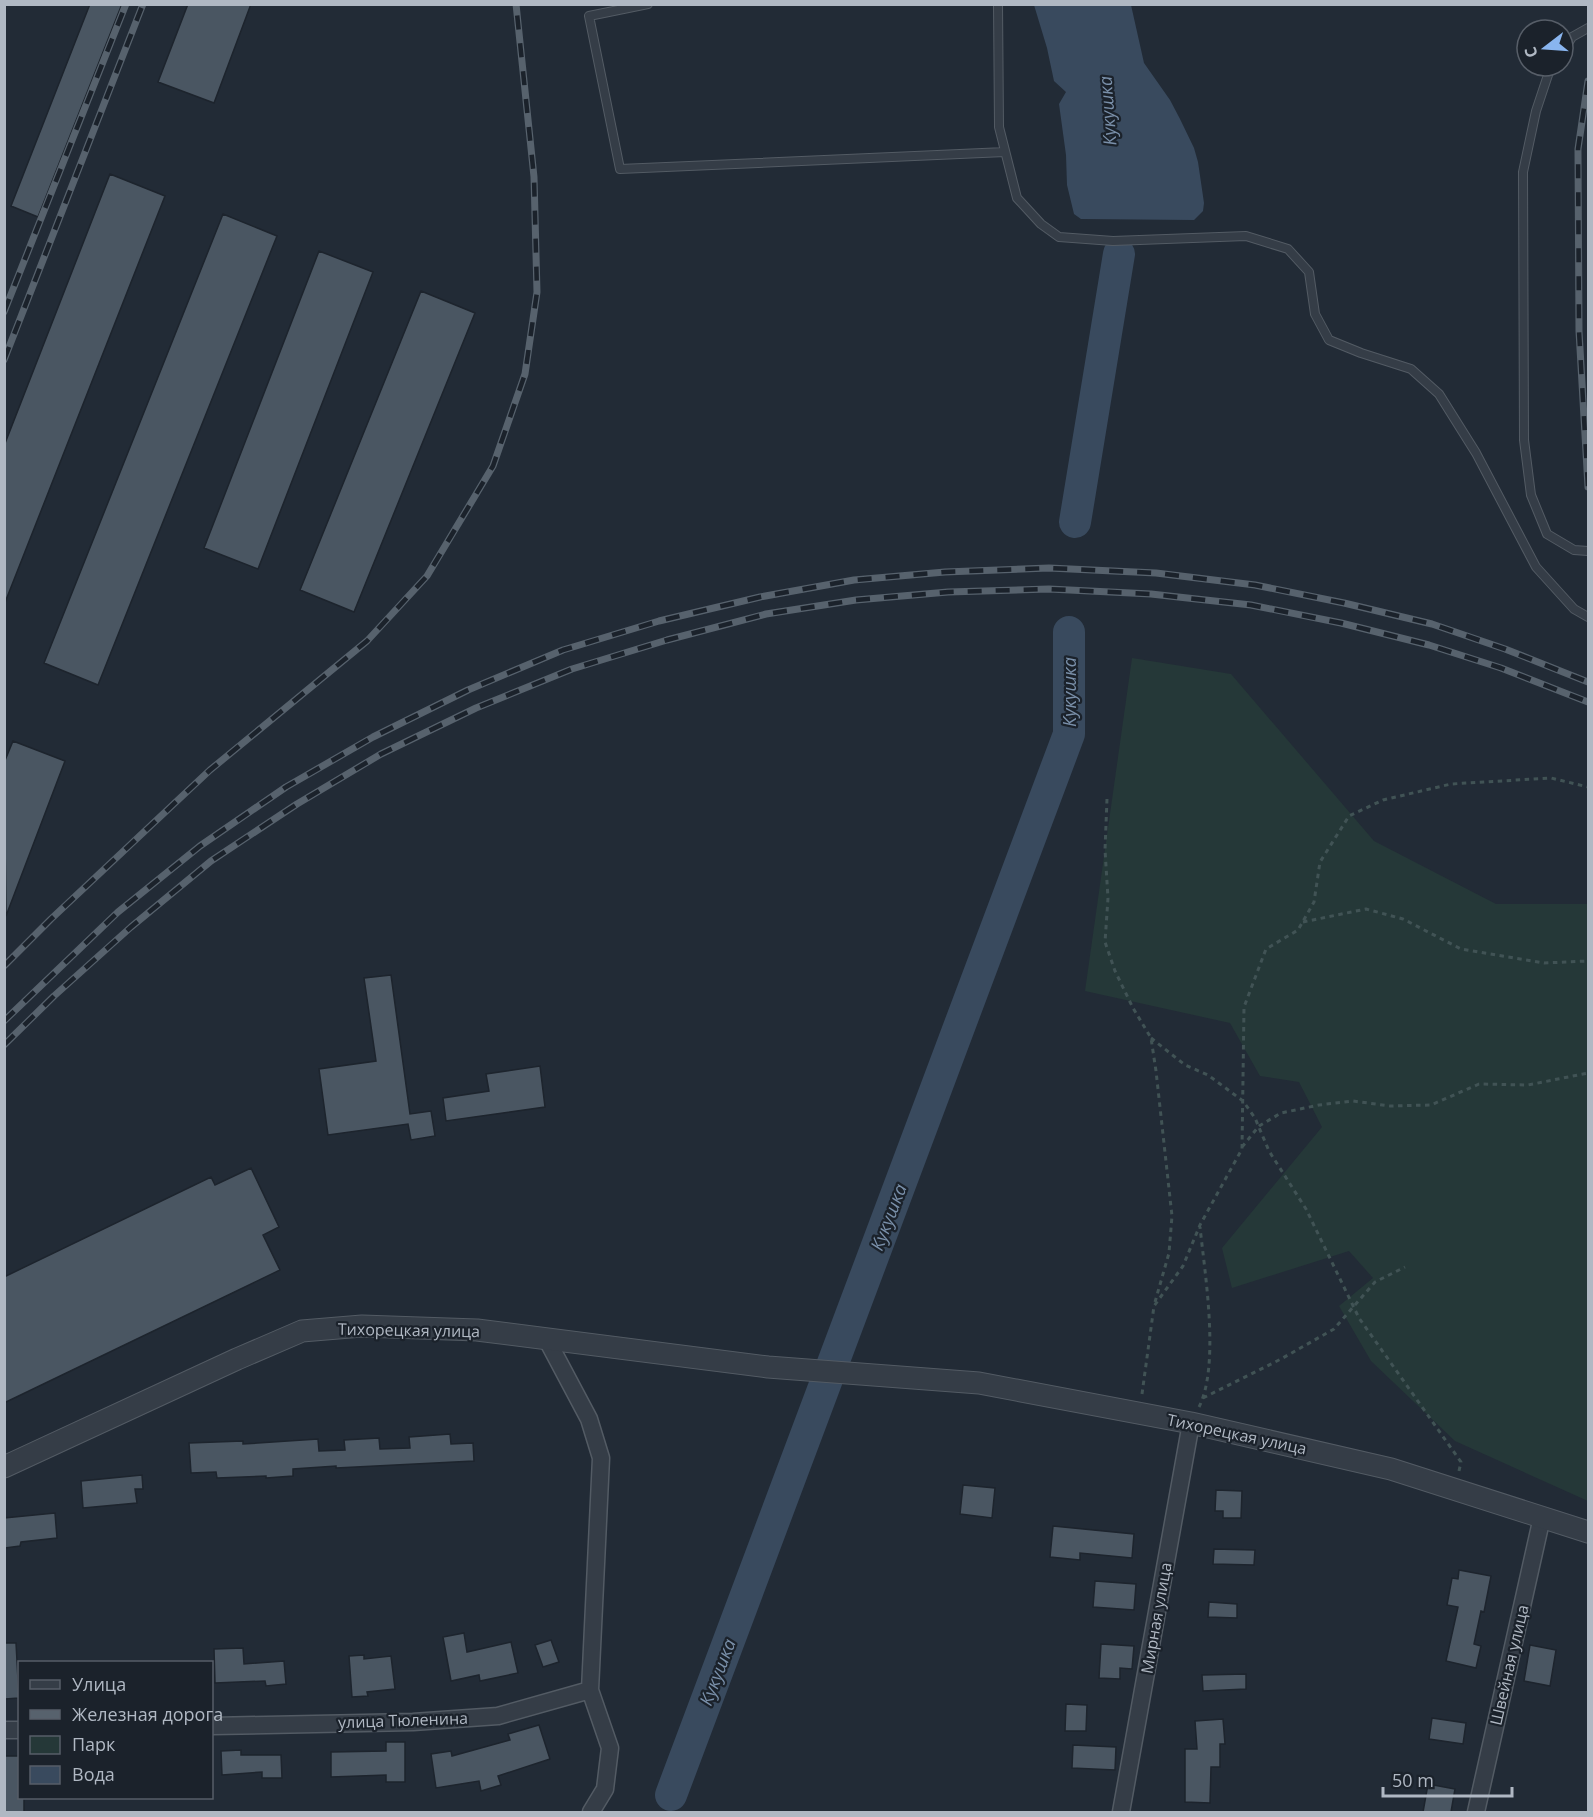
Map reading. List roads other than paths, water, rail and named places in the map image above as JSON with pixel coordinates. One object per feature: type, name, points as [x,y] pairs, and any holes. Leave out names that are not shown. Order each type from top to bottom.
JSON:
[{"type":"street","name":"Тихорецкая улица","points":[[4,1467],[302,1331],[373,1326],[477,1330],[768,1367],[979,1383],[1191,1423],[1391,1469],[1588,1532]]},
{"type":"street","points":[[546,1338],[589,1419],[601,1458],[590,1690],[610,1748],[604,1789],[591,1812]]},
{"type":"street","name":"Мирная улица","points":[[1121,1812],[1191,1423]]},
{"type":"street","name":"Швейная улица","points":[[1476,1812],[1542,1517]]},
{"type":"street","name":"улица Тюленина","points":[[213,1726],[413,1722],[498,1716],[590,1690]]},
{"type":"lane","points":[[648,4],[589,16],[620,169],[1005,152]]},
{"type":"lane","points":[[998,4],[999,127],[1017,198],[1041,224],[1059,237],[1113,241],[1246,236],[1288,249],[1309,272],[1315,314],[1329,340],[1411,369],[1439,394],[1476,453],[1536,567],[1575,609],[1588,617]]},
{"type":"lane","points":[[1547,78],[1536,111],[1523,172],[1524,440],[1531,495],[1547,534],[1574,550],[1588,551]]},
{"type":"water","points":[[1034,5],[1131,5],[1144,63],[1170,100],[1194,148],[1204,203],[1203,211],[1194,220],[1081,219],[1074,214],[1067,185],[1066,155],[1059,104],[1066,92],[1054,81]]},
{"type":"waterway","name":"Кукушка","points":[[1075,522],[1119,254]]},
{"type":"waterway","name":"Кукушка","points":[[671,1795],[1069,734],[1069,632]]},
{"type":"railway","points":[[4,312],[126,4]]},
{"type":"railway","points":[[4,360],[143,4]]},
{"type":"railway","points":[[4,966],[210,770],[367,641],[427,576],[493,466],[525,374],[537,292],[534,177],[516,4]]},
{"type":"railway","points":[[1588,81],[1578,149],[1579,331],[1588,487]]},
{"type":"railway","points":[[4,1021],[118,912],[200,846],[286,787],[373,737],[468,690],[563,650],[659,621],[760,597],[854,580],[945,572],[1049,568],[1156,573],[1255,585],[1432,624],[1505,649],[1588,682]]},
{"type":"railway","points":[[4,1045],[54,996],[131,927],[211,861],[297,804],[381,754],[476,708],[572,669],[667,640],[766,614],[856,600],[948,592],[1049,589],[1151,594],[1251,605],[1341,623],[1429,645],[1501,668],[1588,702]]}]
